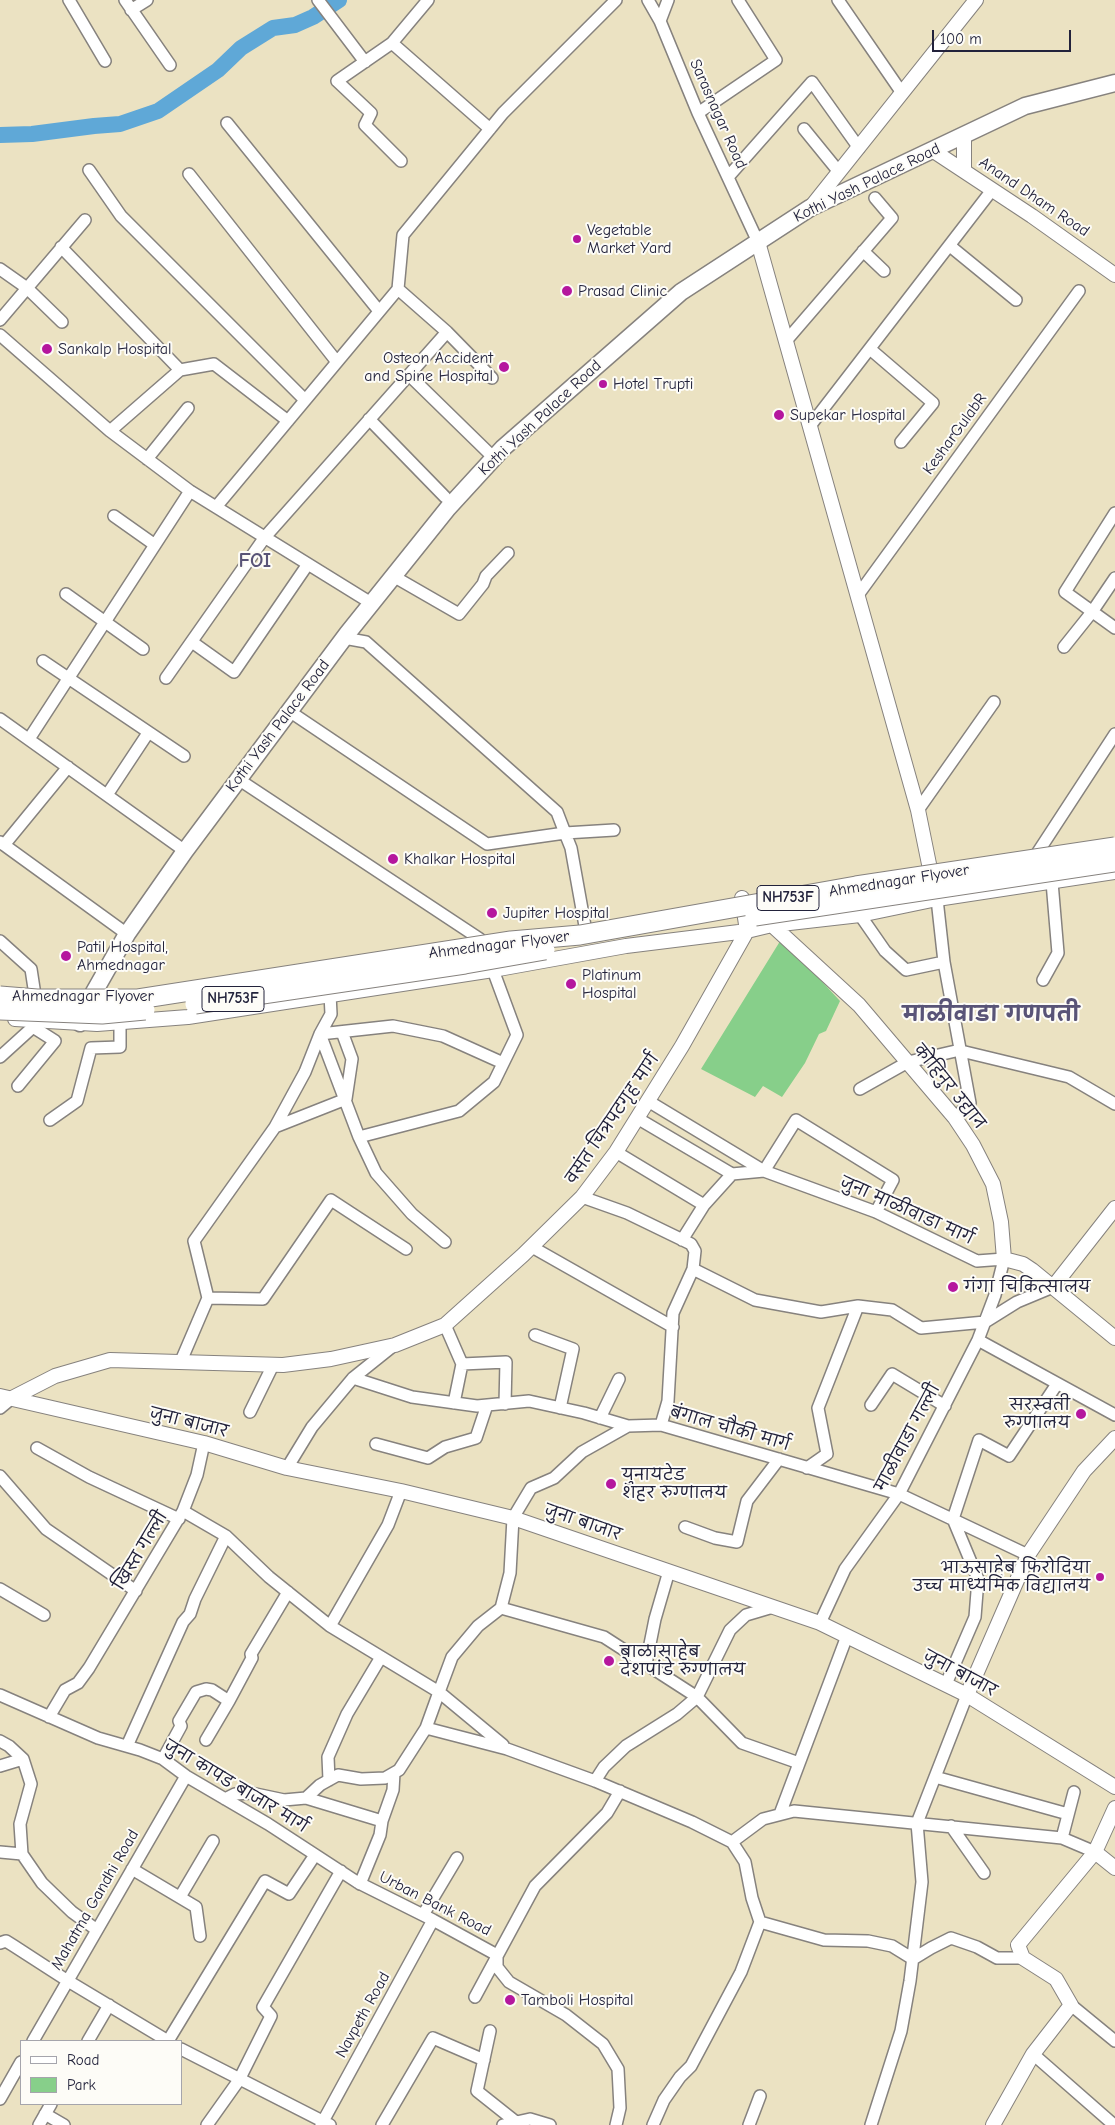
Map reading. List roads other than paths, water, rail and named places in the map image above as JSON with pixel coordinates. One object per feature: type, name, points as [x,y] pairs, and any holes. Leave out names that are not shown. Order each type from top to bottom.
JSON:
[{"type":"highway","name":"Ahmednagar Flyover","points":[[0,996],[37,999],[138,1000],[511,941],[580,935],[856,886],[1115,847]]},
{"type":"highway","name":"Ahmednagar Flyover","points":[[0,1010],[102,1014],[170,1008],[465,964],[756,916],[1115,862]]},
{"type":"main road","name":"Kothi Yash Palace Road","points":[[72,1024],[86,994],[185,851],[344,638],[393,576],[448,508],[494,458],[616,347],[681,292],[810,208],[1025,106],[1115,83]]},
{"type":"street","points":[[69,0],[105,61]]},
{"type":"street","points":[[147,0],[128,5],[170,65]]},
{"type":"street","points":[[318,0],[365,62]]},
{"type":"street","points":[[401,162],[365,125],[371,113],[337,81],[392,44],[428,0]]},
{"type":"street","points":[[216,507],[398,289],[404,235],[503,113],[616,0]]},
{"type":"street","name":"Sarasnagar Road","points":[[648,0],[660,21],[698,112],[758,242]]},
{"type":"street","points":[[660,21],[668,0]]},
{"type":"street","points":[[698,112],[776,60],[738,0]]},
{"type":"street","points":[[838,0],[902,93]]},
{"type":"street","points":[[810,208],[976,0]]},
{"type":"street","points":[[392,44],[490,129]]},
{"type":"street","points":[[728,177],[812,82],[858,148]]},
{"type":"street","points":[[227,123],[380,311]]},
{"type":"street","points":[[804,129],[839,172]]},
{"type":"street","points":[[964,135],[964,171]]},
{"type":"street","name":"Anand Dham Road","points":[[932,150],[1115,274]]},
{"type":"street","points":[[89,170],[121,216],[305,400]]},
{"type":"street","points":[[189,174],[337,362]]},
{"type":"street","points":[[810,426],[992,190]]},
{"type":"street","points":[[786,341],[892,218],[875,198]]},
{"type":"street","points":[[0,320],[85,220]]},
{"type":"street","points":[[758,242],[918,810],[930,869]]},
{"type":"street","points":[[950,246],[1016,300]]},
{"type":"street","points":[[61,248],[180,370]]},
{"type":"street","points":[[863,252],[884,271]]},
{"type":"street","points":[[0,268],[27,288],[62,322]]},
{"type":"street","points":[[398,289],[447,332],[492,378]]},
{"type":"street","name":"KesharGulabR","points":[[858,596],[1079,291]]},
{"type":"street","points":[[166,678],[265,537],[447,332]]},
{"type":"street","points":[[0,335],[110,431],[190,491],[372,603]]},
{"type":"street","points":[[870,349],[933,403],[901,442]]},
{"type":"street","points":[[110,431],[180,370],[214,364],[288,421]]},
{"type":"street","points":[[409,375],[494,458]]},
{"type":"street","points":[[147,459],[188,408]]},
{"type":"street","points":[[370,420],[445,497]]},
{"type":"street","points":[[29,740],[190,491]]},
{"type":"street","points":[[1115,513],[1064,592],[1115,628]]},
{"type":"street","points":[[114,516],[155,545]]},
{"type":"street","points":[[393,576],[459,614],[483,584],[486,576],[508,553]]},
{"type":"street","points":[[192,642],[234,672],[308,564]]},
{"type":"street","points":[[1064,647],[1092,612],[1115,578]]},
{"type":"street","points":[[66,594],[143,650]]},
{"type":"street","points":[[344,638],[366,642],[557,812],[571,848],[585,926]]},
{"type":"street","points":[[43,661],[184,756]]},
{"type":"street","points":[[918,810],[994,702]]},
{"type":"street","points":[[289,711],[487,844],[565,833],[614,830]]},
{"type":"street","points":[[0,719],[185,851]]},
{"type":"street","points":[[106,795],[148,733]]},
{"type":"street","points":[[1038,852],[1115,734]]},
{"type":"street","points":[[68,768],[2,844],[127,934]]},
{"type":"street","points":[[238,779],[480,939]]},
{"type":"street","points":[[0,991],[34,995],[86,994],[179,988],[480,939],[585,926],[766,894],[1115,839]]},
{"type":"street","points":[[0,1018],[33,1024],[72,1024],[188,1017],[493,970],[626,946],[747,931],[772,925],[860,916],[937,899],[1115,872]]},
{"type":"street","points":[[1043,980],[1058,953],[1052,882]]},
{"type":"street","points":[[766,894],[772,925]]},
{"type":"street","points":[[742,898],[747,931]]},
{"type":"street","points":[[937,899],[944,962],[970,1103],[955,1118]]},
{"type":"street","points":[[860,916],[885,951],[906,970],[944,962]]},
{"type":"street","name":"कोहिनुर उद्यान","points":[[772,925],[859,1005],[955,1118],[973,1145],[993,1184],[1001,1222],[1004,1258]]},
{"type":"street","name":"वसंत चित्रपटगृह मार्ग","points":[[6,1397],[55,1376],[110,1360],[273,1364],[331,1359],[395,1345],[445,1325],[532,1247],[582,1197],[616,1152],[638,1118],[682,1046],[747,931]]},
{"type":"street","points":[[0,941],[31,969],[34,995],[33,1024],[0,1057]]},
{"type":"street","points":[[359,1137],[459,1111],[494,1082],[517,1035],[493,970]]},
{"type":"street","points":[[181,1361],[208,1298],[194,1241],[275,1127],[304,1072],[320,1034],[331,1014],[330,994]]},
{"type":"street","points":[[50,1120],[77,1101],[91,1048],[120,1047],[120,1022]]},
{"type":"street","points":[[33,1024],[55,1041]]},
{"type":"street","points":[[18,1086],[55,1041],[72,1024]]},
{"type":"street","points":[[320,1034],[393,1026],[443,1036],[503,1063]]},
{"type":"street","points":[[342,1032],[352,1059],[346,1100]]},
{"type":"street","points":[[320,1034],[359,1137],[376,1174],[412,1214],[446,1242]]},
{"type":"street","points":[[860,1089],[908,1062],[960,1050],[1069,1078],[1115,1104]]},
{"type":"street","points":[[275,1127],[346,1100]]},
{"type":"street","points":[[648,1101],[764,1171],[796,1120],[894,1180],[876,1212]]},
{"type":"street","points":[[638,1118],[732,1174],[704,1206],[682,1240]]},
{"type":"street","points":[[616,1152],[704,1206]]},
{"type":"street","name":"जुना माळीवाडा मार्ग","points":[[732,1174],[764,1171],[876,1212],[976,1261],[1004,1258]]},
{"type":"street","points":[[582,1197],[627,1213],[691,1244],[695,1251],[692,1269],[673,1313],[668,1402],[662,1425]]},
{"type":"street","points":[[208,1298],[263,1299],[331,1200],[406,1249]]},
{"type":"street","points":[[692,1269],[755,1300],[821,1312],[858,1306],[892,1310],[921,1328],[985,1322],[1016,1302],[1053,1287],[1115,1208]]},
{"type":"street","points":[[532,1247],[673,1327]]},
{"type":"street","points":[[1004,1258],[1023,1264],[1115,1338]]},
{"type":"street","name":"माळीवाडा गल्ली","points":[[820,1623],[845,1569],[899,1494],[945,1406],[978,1340],[995,1294],[1004,1258]]},
{"type":"street","points":[[807,1468],[828,1454],[818,1408],[858,1306]]},
{"type":"street","points":[[445,1325],[462,1364],[454,1403]]},
{"type":"street","points":[[535,1335],[573,1349],[560,1408]]},
{"type":"street","points":[[978,1340],[1115,1415]]},
{"type":"street","points":[[287,1468],[312,1427],[353,1378],[395,1345]]},
{"type":"street","points":[[462,1364],[506,1362],[505,1404]]},
{"type":"street","points":[[250,1412],[273,1364]]},
{"type":"street","points":[[872,1405],[892,1374],[945,1406]]},
{"type":"street","name":"बंगाल चौकी मार्ग","points":[[353,1378],[412,1397],[476,1406],[529,1401],[628,1426],[662,1425],[899,1494],[1028,1554]]},
{"type":"street","points":[[600,1418],[619,1379]]},
{"type":"street","points":[[946,1684],[975,1617],[978,1579],[953,1519],[979,1440],[1009,1456],[1057,1384]]},
{"type":"street","points":[[0,1408],[6,1397]]},
{"type":"street","name":"जुना बाजार","points":[[6,1397],[204,1443],[287,1468],[400,1491],[513,1518],[820,1623],[967,1695],[1115,1787]]},
{"type":"street","points":[[376,1444],[428,1458],[445,1447],[476,1438],[487,1406]]},
{"type":"street","points":[[306,1798],[320,1785],[338,1775],[361,1780],[385,1778],[399,1770],[426,1728],[452,1657],[478,1626],[501,1608],[510,1574],[513,1518],[531,1488],[554,1478],[582,1452],[628,1426]]},
{"type":"street","points":[[872,2125],[901,2031],[913,1959],[922,1882],[917,1823],[967,1695],[1028,1554],[1084,1471],[1115,1438]]},
{"type":"street","name":"खिस्त गल्ली","points":[[48,1717],[65,1690],[78,1682],[89,1668],[181,1515],[197,1475],[204,1443]]},
{"type":"street","points":[[37,1448],[90,1477],[226,1536],[288,1592],[330,1626],[439,1692],[507,1749]]},
{"type":"street","points":[[685,1527],[715,1538],[737,1542],[747,1501],[779,1459]]},
{"type":"street","points":[[0,1476],[46,1528],[136,1591]]},
{"type":"street","points":[[330,1626],[388,1525],[400,1491]]},
{"type":"street","points":[[127,1746],[183,1622],[190,1614],[195,1599],[226,1536]]},
{"type":"street","points":[[646,1664],[655,1619],[669,1571]]},
{"type":"street","points":[[0,1589],[44,1615]]},
{"type":"street","points":[[206,1740],[252,1658],[251,1654],[288,1592]]},
{"type":"street","points":[[596,1781],[604,1768],[626,1746],[677,1714],[697,1697],[730,1630],[746,1615],[773,1607]]},
{"type":"street","points":[[501,1608],[604,1638],[697,1697],[742,1743],[799,1763]]},
{"type":"street","points":[[780,1814],[847,1636]]},
{"type":"street","points":[[329,1780],[328,1757],[347,1714],[380,1657]]},
{"type":"street","points":[[163,1760],[181,1726],[179,1721],[196,1692],[206,1689],[212,1690],[229,1701]]},
{"type":"street","name":"जुना कापड बाजार मार्ग","points":[[0,1694],[98,1738],[127,1746],[163,1760],[340,1871]]},
{"type":"street","points":[[426,1728],[507,1749],[620,1791],[692,1822],[732,1842],[745,1862],[752,1898],[760,1922],[741,1972],[691,2066],[680,2076],[664,2100],[653,2125]]},
{"type":"street","points":[[0,1741],[9,1746],[23,1759],[31,1784],[20,1824],[22,1854],[42,1883],[72,1912],[97,1930]]},
{"type":"street","points":[[0,1766],[23,1759]]},
{"type":"street","points":[[360,1884],[380,1835],[382,1821],[393,1790],[394,1773]]},
{"type":"street","name":"Mahatma Gandhi Road","points":[[34,2040],[186,1776]]},
{"type":"street","points":[[935,1777],[1068,1814]]},
{"type":"street","points":[[475,1997],[535,1886],[607,1813],[620,1791]]},
{"type":"street","points":[[1062,1838],[1074,1792]]},
{"type":"street","points":[[225,1799],[235,1794],[251,1793],[284,1800],[306,1798],[382,1821]]},
{"type":"street","points":[[1023,1958],[1018,1944],[1095,1852],[1115,1808]]},
{"type":"street","points":[[732,1842],[763,1819],[794,1811],[1062,1838],[1095,1852],[1115,1868]]},
{"type":"street","points":[[951,1826],[984,1874]]},
{"type":"street","points":[[180,1897],[213,1841]]},
{"type":"street","points":[[0,1852],[22,1854]]},
{"type":"street","points":[[169,2040],[265,1881],[289,1894],[315,1855]]},
{"type":"street","name":"Navpeth Road","points":[[324,2124],[457,1858]]},
{"type":"street","points":[[132,1869],[196,1907],[200,1936]]},
{"type":"street","points":[[207,2125],[239,2080],[270,2016],[263,2007],[340,1871]]},
{"type":"street","name":"Urban Bank Road","points":[[340,1871],[360,1884],[428,1917],[498,1955],[497,1967],[509,1982],[566,2015],[603,2044],[618,2069],[620,2108],[616,2125]]},
{"type":"street","points":[[760,1922],[824,1940],[868,1942],[892,1946],[913,1959]]},
{"type":"street","points":[[913,1959],[951,1938],[977,1947],[997,1958],[1023,1958],[1056,1978],[1071,2005],[1115,2040]]},
{"type":"street","points":[[0,1943],[6,1941],[166,2040]]},
{"type":"street","points":[[89,2040],[109,2005]]},
{"type":"street","points":[[993,2125],[1033,2054],[1071,2005]]},
{"type":"street","points":[[490,2031],[477,2091],[516,2122]]},
{"type":"street","points":[[382,2125],[433,2038],[484,2060]]},
{"type":"street","points":[[182,2050],[324,2124]]},
{"type":"street","points":[[1033,2054],[1114,2125]]},
{"type":"street","points":[[0,2099],[20,2064]]},
{"type":"street","points":[[750,2125],[760,2096]]},
{"type":"street","points":[[39,2125],[48,2109],[64,2125]]},
{"type":"street","points":[[503,2125],[530,2119],[550,2125]]},
{"type":"waterway","points":[[0,135],[32,134],[120,124],[158,111],[218,70],[241,48],[273,28],[295,25],[313,17],[339,0]]},
{"type":"place","name":"Vegetable Market Yard","points":[[577,239]]},
{"type":"place","name":"Prasad Clinic","points":[[567,291]]},
{"type":"place","name":"Sankalp Hospital","points":[[47,349]]},
{"type":"place","name":"Osteon Accident and Spine Hospital","points":[[504,367]]},
{"type":"place","name":"Hotel Trupti","points":[[603,384]]},
{"type":"place","name":"Supekar Hospital","points":[[779,415]]},
{"type":"place","name":"Khalkar Hospital","points":[[393,859]]},
{"type":"place","name":"Jupiter Hospital","points":[[492,913]]},
{"type":"place","name":"Patil Hospital, Ahmednagar","points":[[66,956]]},
{"type":"place","name":"Platinum Hospital","points":[[571,984]]},
{"type":"place","name":"गंगा चिकित्सालय","points":[[953,1287]]},
{"type":"place","name":"सरस्वती रुग्णालय","points":[[1081,1414]]},
{"type":"place","name":"युनायटेड शहर रुग्णालय","points":[[611,1484]]},
{"type":"place","name":"भाऊसाहेब फिरोदिया उच्च माध्यमिक विद्यालय","points":[[1100,1577]]},
{"type":"place","name":"बाळासाहेब देशपांडे रुग्णालय","points":[[609,1661]]},
{"type":"place","name":"Tamboli Hospital","points":[[510,2000]]},
{"type":"district","name":"FOI","points":[[255,561]]},
{"type":"district","name":"माळीवाडा गणपती","points":[[991,1015]]}]
